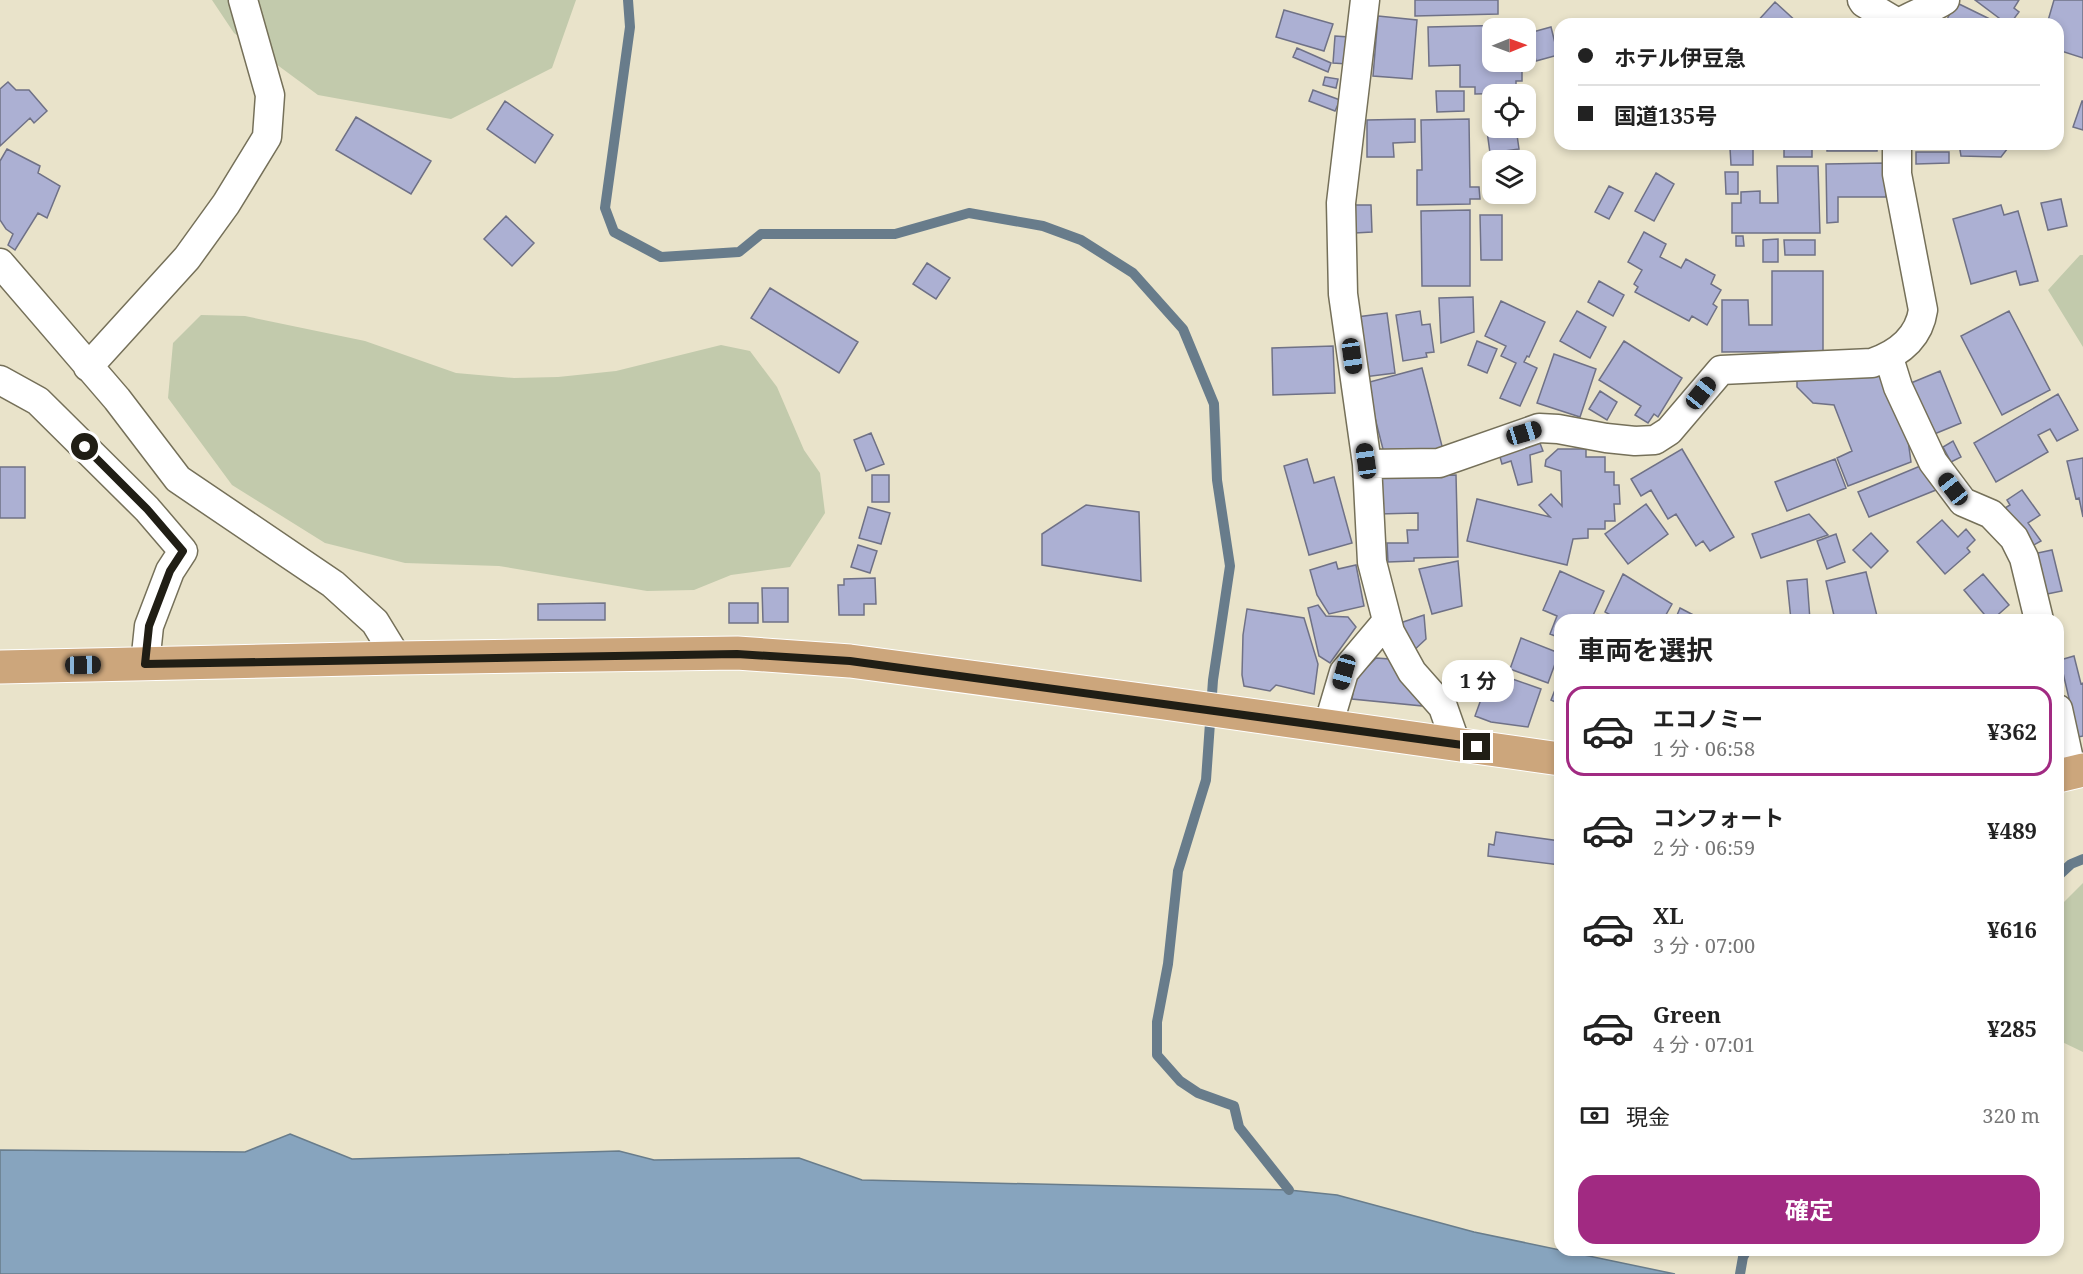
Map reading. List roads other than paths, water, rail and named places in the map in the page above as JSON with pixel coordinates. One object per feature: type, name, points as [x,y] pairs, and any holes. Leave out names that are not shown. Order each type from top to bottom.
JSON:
[{"type":"highway","points":[[0,667],[397,658],[748,654],[850,661],[1554,758]]},
{"type":"street","points":[[88,367],[188,258],[226,204],[267,136],[270,95],[243,0]]},
{"type":"street","points":[[1365,0],[1341,203],[1343,294],[1367,464],[1372,562],[1390,633],[1412,672],[1443,707],[1456,744]]},
{"type":"street","points":[[1862,0],[1888,18]]},
{"type":"street","points":[[1911,18],[1945,0]]},
{"type":"street","points":[[1367,464],[1439,463],[1539,428],[1558,429],[1606,438],[1635,441],[1655,440],[1669,431],[1721,370],[1872,363],[1889,358],[1916,333],[1921,323],[1923,310],[1897,174],[1897,150]]},
{"type":"street","points":[[0,263],[117,399],[178,479],[333,584],[375,622],[397,658]]},
{"type":"street","points":[[1889,358],[1898,387],[1933,462],[1963,502],[1991,514],[2013,538],[2024,558],[2038,614]]},
{"type":"street","points":[[0,380],[38,401],[147,509],[183,551],[170,571],[149,626],[145,664]]},
{"type":"street","points":[[1328,726],[1344,672],[1387,621]]},
{"type":"street","points":[[2064,739],[2071,773]]},
{"type":"water","points":[[290,1134],[352,1159],[619,1151],[654,1160],[799,1158],[862,1180],[1289,1190],[1337,1195],[1474,1232],[1554,1249],[1554,1256],[1589,1256],[1675,1274],[0,1274],[0,1150],[245,1152]]},
{"type":"waterway","points":[[628,0],[630,27],[605,208],[614,232],[661,257],[739,252],[761,234],[895,234],[969,213],[1043,226],[1081,240],[1133,273],[1183,329],[1214,404],[1217,480],[1230,566],[1213,680],[1206,780],[1178,871],[1168,964],[1157,1022],[1157,1055],[1180,1081],[1198,1093],[1234,1106],[1239,1127],[1289,1190]]},
{"type":"waterway","points":[[2064,870],[2071,864],[2083,859]]},
{"type":"waterway","points":[[1740,1274],[1744,1256]]}]
